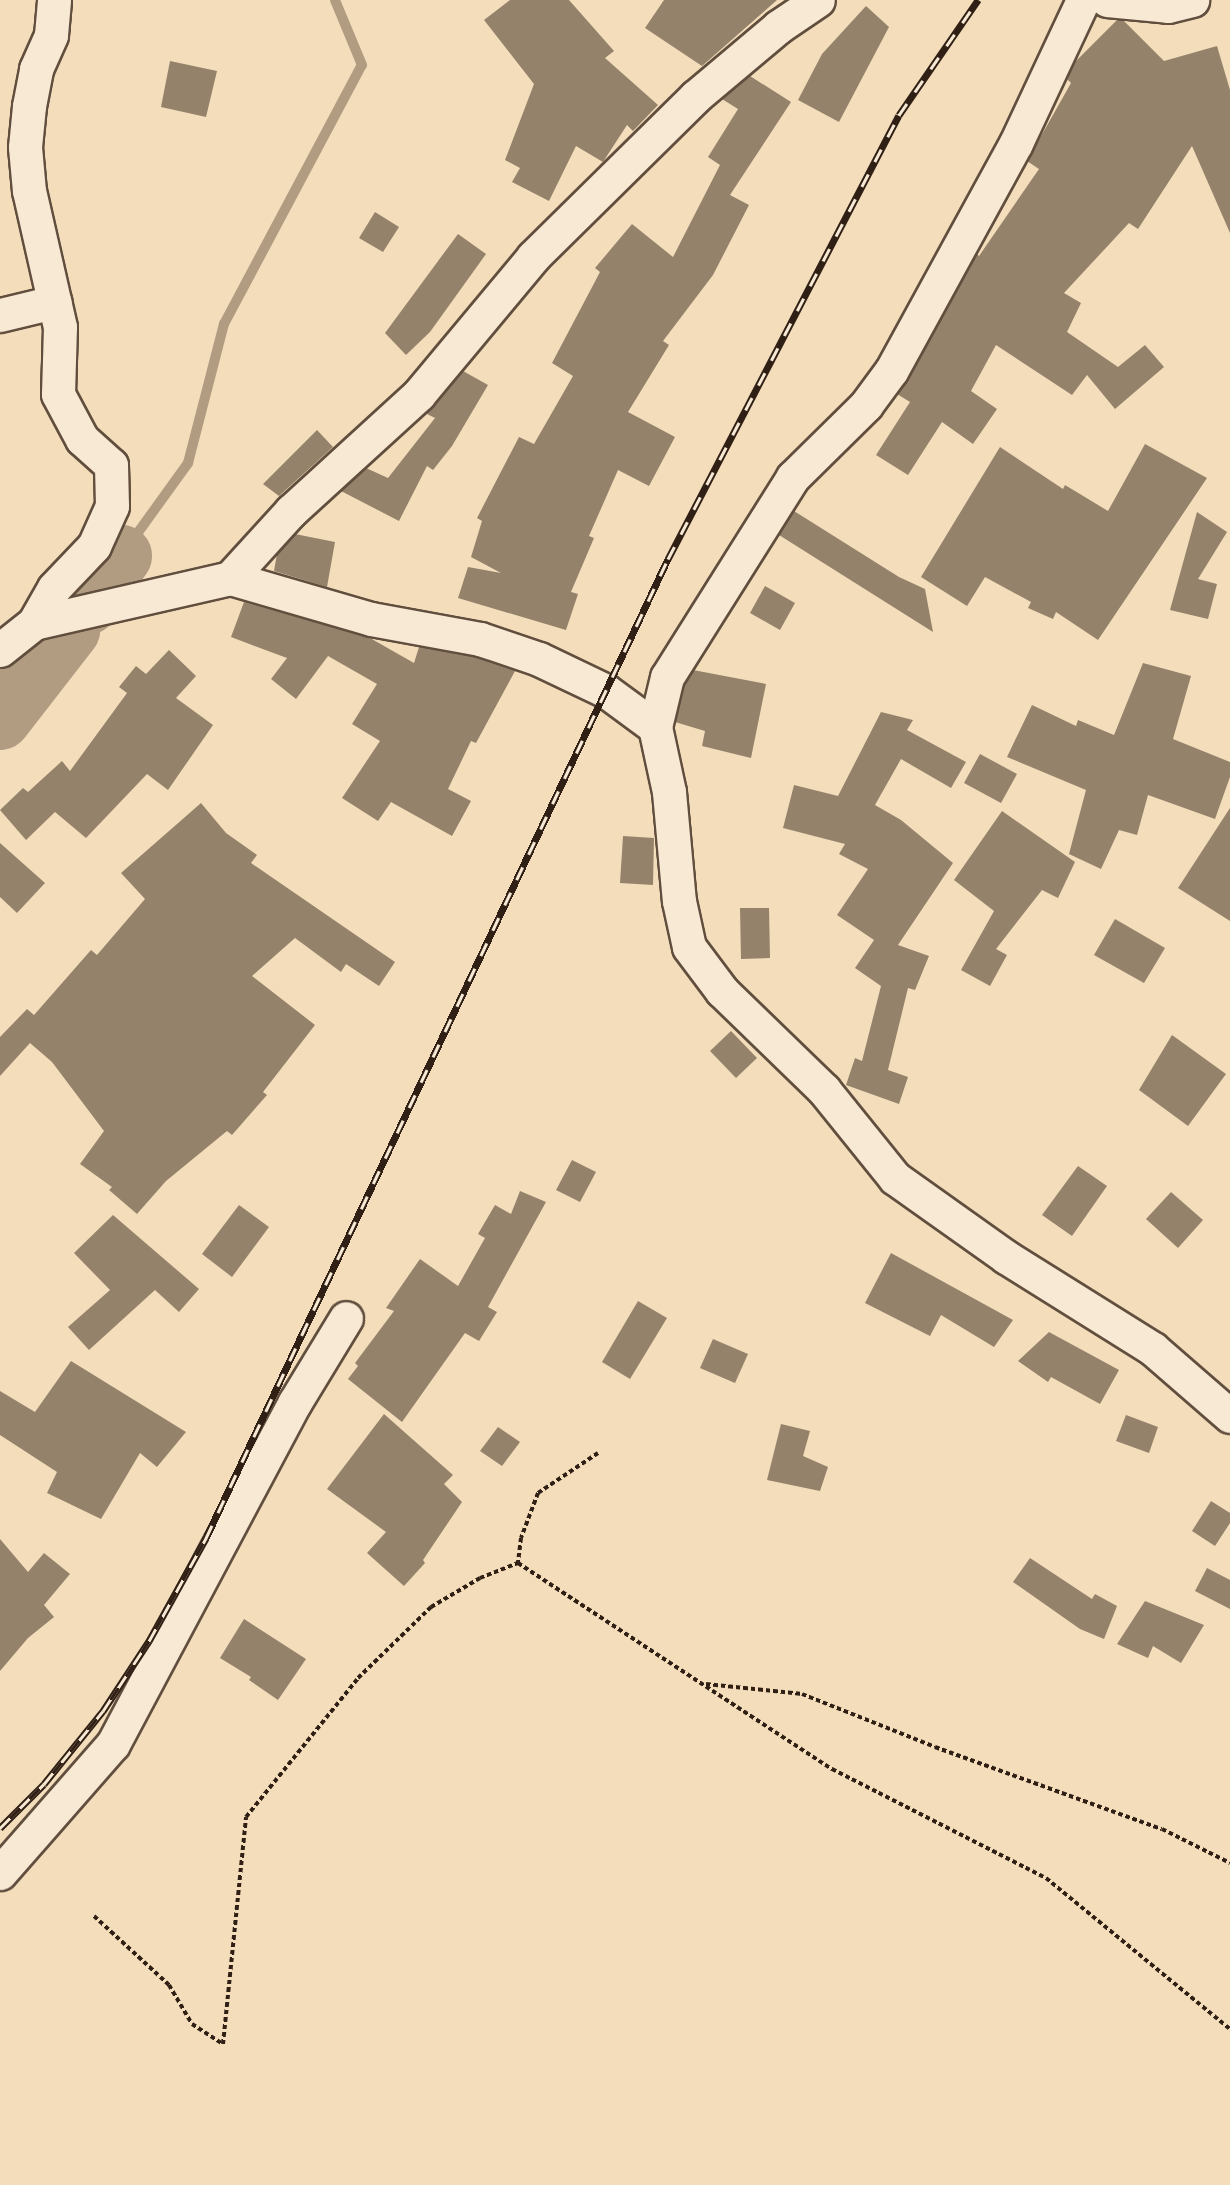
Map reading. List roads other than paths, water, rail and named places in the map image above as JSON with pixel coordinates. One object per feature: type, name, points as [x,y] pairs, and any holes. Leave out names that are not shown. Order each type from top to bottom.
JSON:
[{"type":"street","points":[[0,650],[34,623],[54,588],[94,546],[112,506],[111,465],[82,439],[58,394],[60,327],[29,191],[25,147],[36,69],[51,35],[54,0]]},
{"type":"street","points":[[230,578],[291,511],[419,394],[533,257],[686,105],[778,27],[818,0]]},
{"type":"street","points":[[1083,0],[1017,143],[891,371],[866,405],[793,477],[667,677],[655,727],[669,792],[679,901],[689,947],[722,991],[824,1090],[894,1178],[1006,1257],[1153,1349],[1230,1416]]},
{"type":"street","points":[[1107,0],[1168,6],[1192,0]]},
{"type":"street","points":[[0,315],[54,302]]},
{"type":"street","points":[[34,623],[230,578],[371,619],[480,639],[539,659],[606,691],[655,727]]},
{"type":"street","points":[[0,1873],[113,1744],[295,1402],[346,1318]]},
{"type":"waterway","points":[[121,556],[188,463],[224,324],[362,65],[335,0]]},
{"type":"waterway","points":[[87,604],[121,556]]},
{"type":"waterway","points":[[0,719],[69,630]]},
{"type":"railway","points":[[0,1828],[44,1784],[103,1711],[149,1641],[206,1538],[668,559],[899,115],[978,0]]}]
